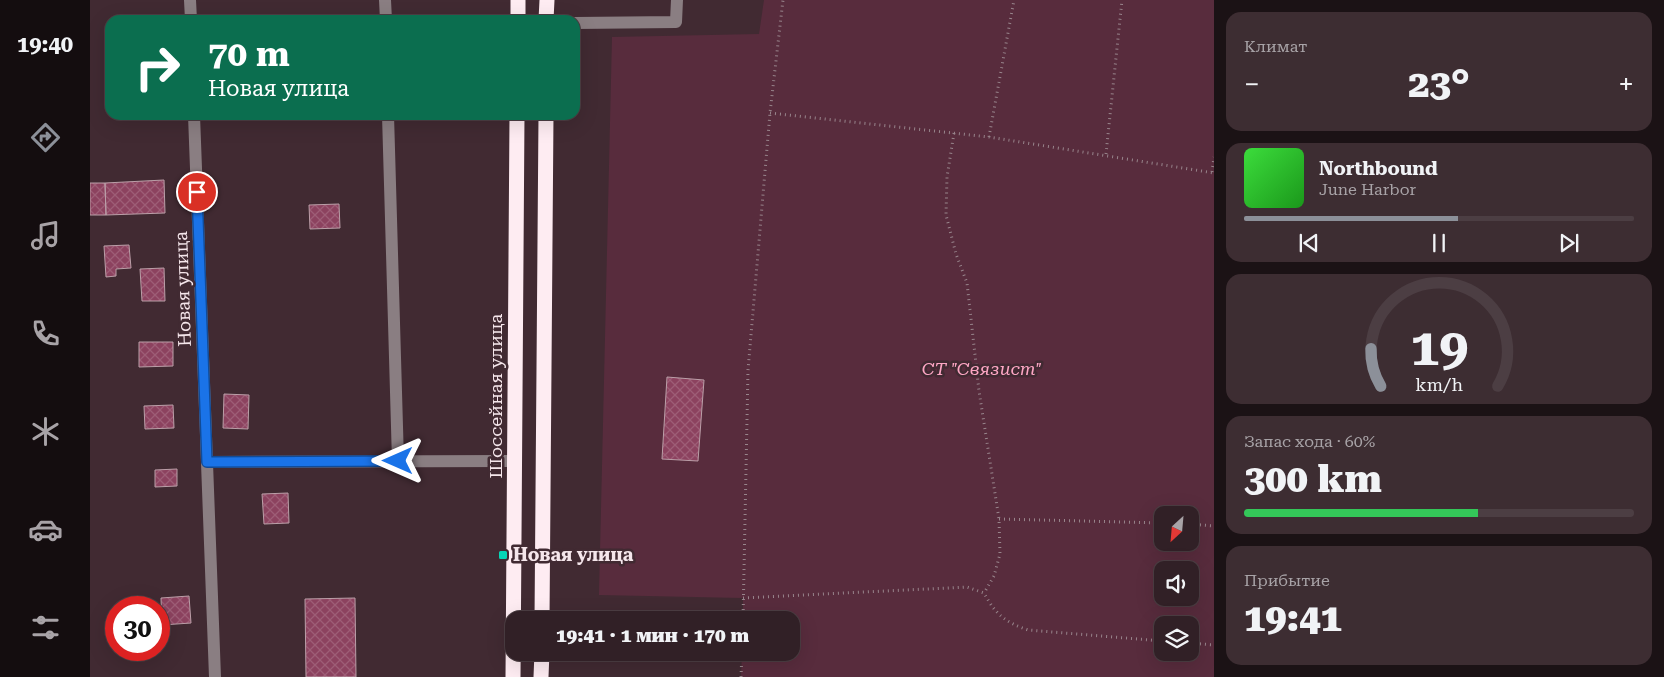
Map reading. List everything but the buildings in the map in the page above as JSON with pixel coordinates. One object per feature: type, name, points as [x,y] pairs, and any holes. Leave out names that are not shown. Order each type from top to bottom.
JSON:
[{"type":"highway","points":[[518,0],[518,15]]},
{"type":"highway","points":[[546,15],[547,0]]},
{"type":"highway","name":"Шоссейная улица","points":[[513,677],[517,120]]},
{"type":"highway","points":[[542,611],[546,120]]},
{"type":"highway","points":[[541,677],[542,661]]},
{"type":"street","points":[[190,0],[191,15]]},
{"type":"street","points":[[385,0],[386,15]]},
{"type":"street","points":[[580,23],[676,22],[677,0]]},
{"type":"street","name":"Новая улица","points":[[194,120],[215,677]]},
{"type":"street","points":[[388,120],[398,461]]},
{"type":"street","points":[[207,462],[515,461]]},
{"type":"path","points":[[743,611],[748,370],[770,113],[784,0]]},
{"type":"path","points":[[989,137],[1014,0]]},
{"type":"path","points":[[1106,154],[1122,0]]},
{"type":"path","points":[[770,113],[989,137],[1106,154],[1213,173],[1214,156]]},
{"type":"path","points":[[954,133],[947,177],[946,215],[956,254],[967,284],[979,391],[999,519],[1000,554],[994,576],[984,593]]},
{"type":"path","points":[[999,519],[1154,524]]},
{"type":"path","points":[[1199,525],[1214,526]]},
{"type":"path","points":[[744,598],[967,587],[984,593],[993,610],[1010,624],[1028,630],[1154,640]]},
{"type":"path","points":[[1199,644],[1214,645]]},
{"type":"path","points":[[741,677],[742,661]]},
{"type":"green space","name":"СТ \"Связист\"","points":[[764,0],[1214,0],[1214,677],[741,677],[742,661],[800,661],[800,611],[743,611],[743,598],[599,595],[612,37],[759,34]]},
{"type":"place","name":"Новая улица","points":[[503,555]]},
{"type":"route","points":[[197,192],[207,462],[398,461]]}]
